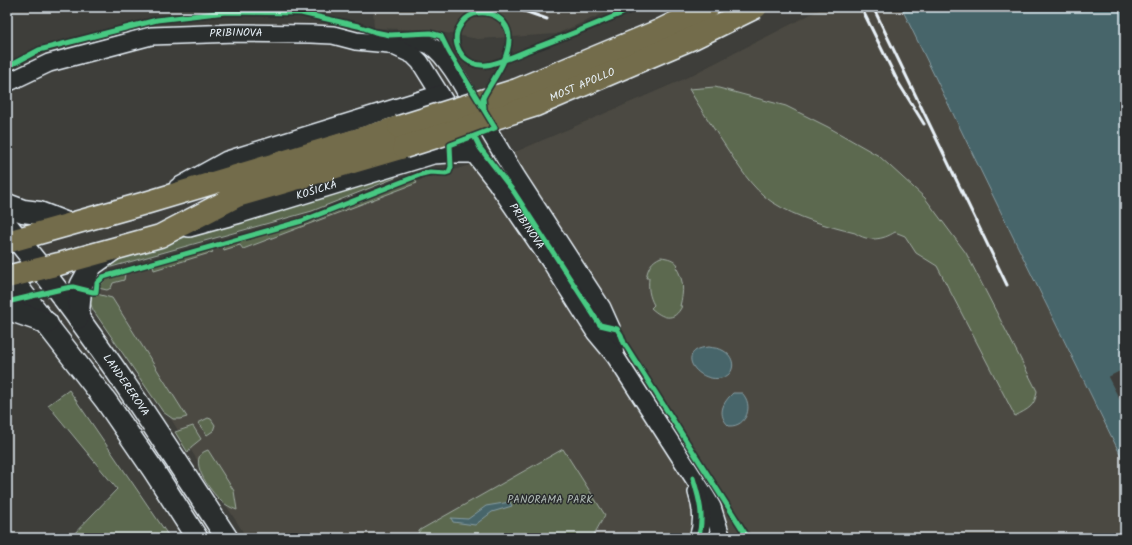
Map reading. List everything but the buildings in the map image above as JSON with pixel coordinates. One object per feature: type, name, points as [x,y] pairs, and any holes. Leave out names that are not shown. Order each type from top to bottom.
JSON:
[{"type":"main road","name":"MOST APOLLO","points":[[401,137],[659,31],[708,7]]},
{"type":"main road","name":"MOST APOLLO","points":[[401,137],[536,105],[693,38],[756,7]]},
{"type":"main road","points":[[10,236],[67,224],[401,137]]},
{"type":"main road","name":"KOŠICKÁ","points":[[8,275],[41,269],[160,236],[237,196],[401,137]]},
{"type":"main road","points":[[7,205],[24,211],[40,213],[67,224]]},
{"type":"main road","name":"LANDEREROVA","points":[[10,236],[41,269]]},
{"type":"street","name":"PRIBINOVA","points":[[7,83],[49,63],[151,36],[285,33],[333,35],[356,42],[390,44],[413,55],[420,62],[442,98]]},
{"type":"street","points":[[149,202],[227,160],[442,98],[470,99],[460,81],[431,46],[422,43],[405,42],[390,44]]},
{"type":"street","name":"PRIBINOVA","points":[[487,128],[512,171],[602,308],[611,328],[615,356]]},
{"type":"street","name":"PRIBINOVA","points":[[464,136],[474,154],[496,182],[552,264],[595,332],[615,356],[712,506],[719,537]]},
{"type":"street","name":"KOŠICKÁ","points":[[160,236],[240,214],[433,155],[474,154]]},
{"type":"street","points":[[78,318],[81,285],[92,265],[114,248]]},
{"type":"street","name":"LANDEREROVA","points":[[41,269],[124,382],[227,538]]},
{"type":"street","points":[[8,275],[106,401],[154,471],[197,538]]},
{"type":"street","points":[[7,309],[46,323]]},
{"type":"street","points":[[693,478],[702,512],[702,527],[698,538]]},
{"type":"shaded area","points":[[367,7],[618,7],[556,34],[478,39],[430,30],[374,28],[373,8]]},
{"type":"shaded area","points":[[825,7],[901,7],[1125,464],[1125,538],[247,538],[102,311],[91,280],[520,150],[680,81]]},
{"type":"green space","points":[[715,87],[786,106],[828,127],[879,156],[925,198],[966,253],[1037,391],[1035,401],[1030,407],[1015,416],[937,266],[916,253],[905,236],[895,232],[886,237],[870,239],[802,217],[772,202],[751,183],[706,117],[689,89]]},
{"type":"green space","points":[[396,173],[395,178],[312,211],[97,271],[112,261],[281,206]]},
{"type":"green space","points":[[415,180],[417,183],[243,249],[240,245],[224,250],[223,246],[315,220]]},
{"type":"green space","points":[[211,249],[213,252],[154,270],[153,266]]},
{"type":"green space","points":[[661,257],[675,261],[678,265],[676,267],[682,281],[683,290],[680,306],[682,306],[672,317],[659,314],[651,308],[654,305],[649,292],[649,278],[646,278],[650,265]]},
{"type":"green space","points":[[125,274],[124,280],[113,283],[111,288],[107,290],[98,288],[106,279]]},
{"type":"green space","points":[[93,293],[112,298],[187,417],[173,419],[163,412],[93,310],[87,294]]},
{"type":"green space","points":[[69,390],[170,538],[70,538],[117,489],[48,405]]},
{"type":"green space","points":[[208,418],[211,419],[215,425],[213,431],[207,435],[198,423]]},
{"type":"green space","points":[[193,426],[201,439],[191,447],[188,453],[175,432]]},
{"type":"green space","name":"PANORAMA PARK","points":[[563,449],[605,515],[592,538],[419,538],[418,533],[420,530]]},
{"type":"green space","points":[[208,450],[234,491],[237,510],[217,497],[206,483],[202,475],[198,460],[201,454]]},
{"type":"water","points":[[901,7],[1125,7],[1125,464],[1016,243]]},
{"type":"water","points":[[709,347],[722,350],[731,358],[733,366],[732,370],[726,376],[721,378],[712,378],[704,376],[692,365],[691,359],[693,353],[698,349]]},
{"type":"water","points":[[733,393],[742,393],[748,403],[748,409],[747,414],[740,423],[729,426],[723,418],[722,409],[726,401]]},
{"type":"water","points":[[510,502],[512,506],[492,512],[475,525],[453,522],[451,518],[468,519],[486,506]]},
{"type":"pier","points":[[1120,371],[1125,380],[1125,410],[1108,377]]},
{"type":"railway","points":[[513,7],[547,19]]},
{"type":"railway","points":[[861,7],[898,82],[924,124]]},
{"type":"railway","points":[[873,7],[1007,285]]},
{"type":"cycle path","points":[[484,108],[483,98],[504,61],[507,54],[509,39],[508,30],[504,23],[497,17],[490,14],[473,14],[460,26],[456,35],[456,42],[458,49],[465,58],[478,65],[486,65],[496,63],[501,61],[507,59],[637,7]]},
{"type":"cycle path","points":[[7,67],[39,50],[157,20],[226,12],[301,13],[390,35],[430,33],[441,36],[495,128],[450,145],[451,167],[449,172],[430,172],[422,174],[302,221],[103,277],[97,283],[96,292],[73,287],[7,302],[8,317]]},
{"type":"cycle path","points":[[474,136],[480,148],[514,192],[600,325],[617,329],[624,343],[748,538]]},
{"type":"cycle path","points":[[693,478],[699,500],[701,515],[698,538]]}]
